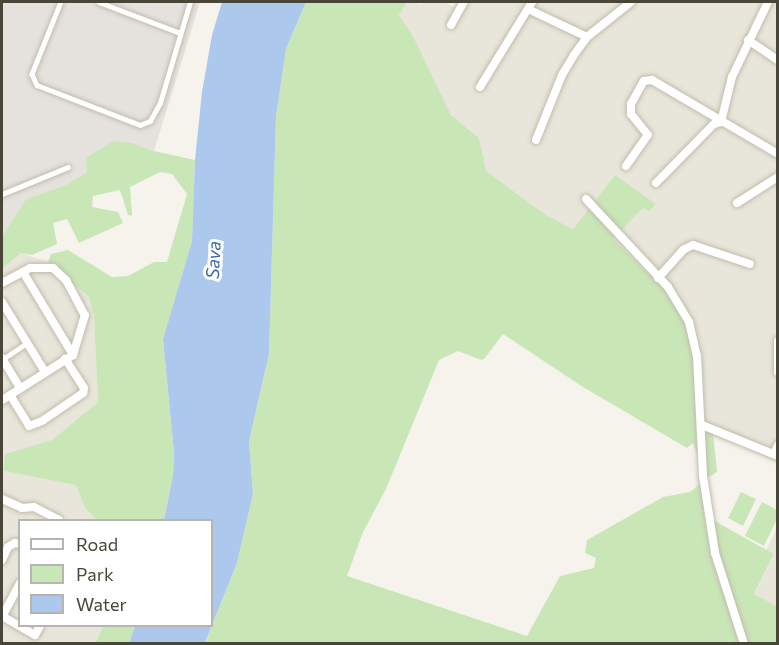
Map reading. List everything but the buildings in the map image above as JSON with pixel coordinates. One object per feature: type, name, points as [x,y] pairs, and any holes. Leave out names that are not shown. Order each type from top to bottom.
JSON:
[{"type":"street","points":[[451,25],[465,2]]},
{"type":"street","points":[[536,140],[562,75],[587,37],[631,2]]},
{"type":"street","points":[[721,122],[732,77],[768,2]]},
{"type":"street","points":[[480,87],[530,5],[587,37]]},
{"type":"street","points":[[748,40],[777,60]]},
{"type":"street","points":[[626,166],[648,135],[631,114],[631,104],[644,81],[652,80],[777,154]]},
{"type":"street","points":[[656,183],[714,124],[721,122]]},
{"type":"street","points":[[737,203],[777,177]]},
{"type":"street","points":[[586,199],[677,300],[693,334],[702,425],[703,476],[715,553],[744,644]]},
{"type":"street","points":[[658,278],[683,250],[693,245],[750,264]]},
{"type":"street","points":[[2,283],[30,268],[53,268],[66,280],[86,315],[69,357],[2,400]]},
{"type":"street","points":[[10,395],[29,426],[42,421],[83,393],[84,388],[23,272]]},
{"type":"street","points":[[2,302],[45,372]]},
{"type":"street","points":[[777,341],[777,372]]},
{"type":"street","points":[[2,359],[20,388]]},
{"type":"street","points":[[702,425],[776,455],[777,445]]},
{"type":"street","points":[[2,499],[22,508],[34,507],[57,519]]},
{"type":"street","points":[[2,560],[9,547],[18,544]]},
{"type":"street","points":[[18,587],[2,616],[18,625]]},
{"type":"street","points":[[21,627],[35,635],[39,627]]},
{"type":"lane","points":[[61,2],[32,74],[37,85],[140,125],[150,121],[160,104],[190,2]]},
{"type":"lane","points":[[99,2],[180,33]]},
{"type":"lane","points":[[2,194],[68,167]]},
{"type":"lane","points":[[2,359],[27,343]]},
{"type":"shaded area","points":[[2,2],[200,2],[154,151],[132,143],[113,141],[87,156],[87,172],[66,185],[26,199],[2,236]]},
{"type":"shaded area","points":[[407,2],[421,4],[422,2],[444,2],[456,8],[460,2],[777,2],[777,462],[713,433],[700,423],[666,291],[613,239],[643,208],[615,175],[573,229],[546,215],[485,171],[479,138],[451,115],[413,36],[399,15]]},
{"type":"shaded area","points":[[21,253],[48,262],[89,297],[94,316],[98,402],[52,440],[5,471],[77,485],[85,508],[96,519],[18,519],[18,627],[103,627],[95,643],[2,644],[2,269]]},
{"type":"shaded area","points":[[777,528],[777,606],[754,595],[774,555],[766,550]]},
{"type":"green space","points":[[306,2],[407,2],[399,15],[413,36],[451,115],[479,138],[486,171],[546,215],[573,229],[615,175],[656,204],[649,211],[643,208],[613,239],[666,291],[684,318],[691,336],[700,422],[713,433],[717,472],[707,478],[693,443],[687,448],[583,387],[503,334],[484,359],[481,360],[458,351],[439,360],[386,489],[363,532],[347,576],[527,636],[560,576],[594,568],[596,558],[585,553],[587,540],[663,497],[690,492],[701,483],[742,643],[205,644],[237,563],[253,494],[249,441],[269,354],[276,117],[286,49]]},
{"type":"green space","points":[[113,141],[132,143],[154,151],[195,160],[192,241],[163,339],[174,453],[173,475],[164,519],[96,519],[85,508],[76,485],[4,471],[5,454],[52,440],[98,402],[94,316],[89,297],[48,262],[51,254],[68,250],[112,277],[128,276],[154,262],[167,262],[187,194],[172,174],[160,172],[130,187],[132,216],[128,215],[120,190],[93,196],[92,207],[118,212],[123,223],[79,243],[67,219],[53,223],[57,244],[32,255],[21,253],[2,269],[2,236],[26,199],[66,185],[87,172],[86,157]]},
{"type":"green space","points":[[741,492],[756,499],[743,526],[728,518]]},
{"type":"green space","points":[[762,502],[777,510],[777,519],[764,546],[745,536]]},
{"type":"green space","points":[[713,520],[774,554],[754,594],[777,606],[777,643],[746,643],[718,557]]},
{"type":"green space","points":[[103,627],[135,627],[129,643],[95,644]]},
{"type":"water","name":"Sava","points":[[222,2],[306,2],[286,49],[276,117],[269,354],[249,441],[253,494],[237,563],[213,623],[213,519],[164,519],[173,475],[174,453],[163,339],[192,241],[195,160],[202,92],[212,35]]},
{"type":"water","points":[[135,627],[212,627],[205,643],[129,643]]}]
